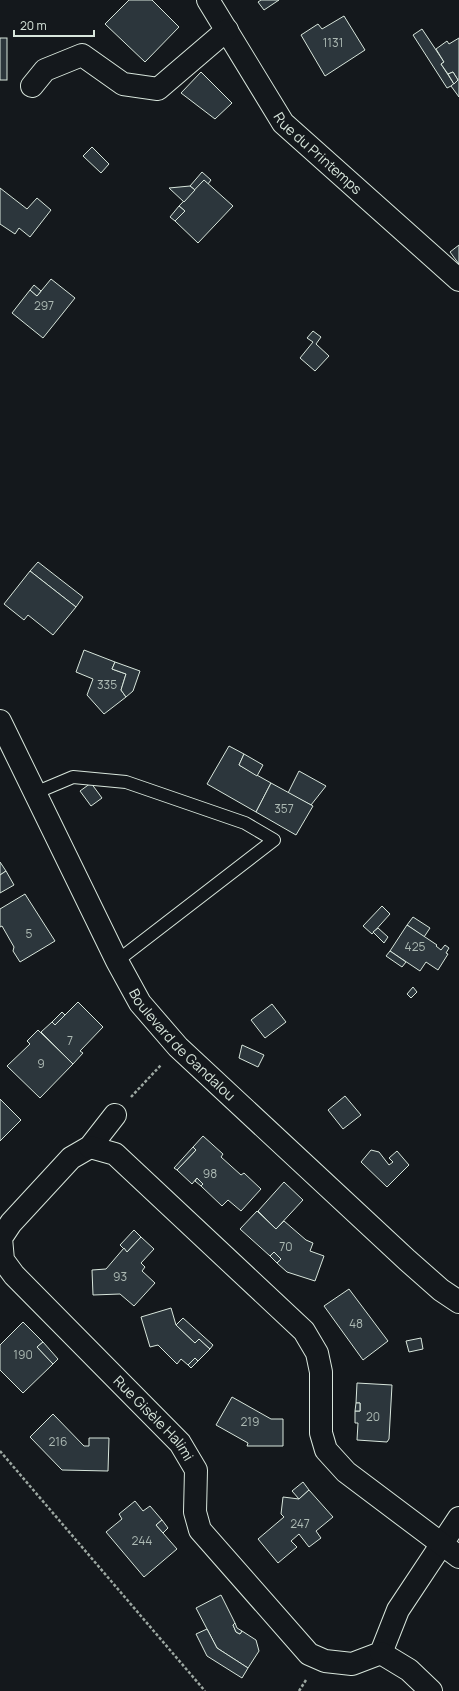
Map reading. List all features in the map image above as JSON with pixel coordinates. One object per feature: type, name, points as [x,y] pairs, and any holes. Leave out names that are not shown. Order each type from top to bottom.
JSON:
[{"type":"street","name":"Rue du Printemps","points":[[208,0],[283,123],[459,280]]},
{"type":"street","points":[[32,86],[45,70],[82,55],[123,84],[158,89],[227,30]]},
{"type":"street","name":"Boulevard de Gandalou","points":[[0,721],[117,962],[140,1003],[178,1047],[407,1260],[458,1304]]},
{"type":"street","name":"Rue Gisèle Halimi","points":[[115,1115],[90,1147],[70,1158],[10,1223],[1,1238],[3,1260],[14,1275],[180,1443],[196,1470],[195,1512],[200,1530],[309,1654],[325,1660],[352,1664],[381,1653]]},
{"type":"street","points":[[90,1147],[115,1154],[304,1331],[317,1353],[321,1372],[321,1432],[326,1450],[346,1472],[459,1557]]},
{"type":"street","points":[[431,1691],[409,1670],[381,1653],[398,1610],[459,1518]]},
{"type":"lane","points":[[35,794],[73,777],[126,782],[245,822],[274,840],[117,962]]},
{"type":"path","points":[[115,1115],[178,1047]]},
{"type":"path","points":[[0,1451],[205,1691]]},
{"type":"building","points":[[129,0],[152,0],[179,27],[145,62],[105,24]]},
{"type":"building","points":[[261,0],[279,0],[264,10],[258,2]]},
{"type":"building","points":[[344,16],[365,50],[325,76],[301,35],[318,24],[322,29]]},
{"type":"building","points":[[422,29],[444,62],[441,64],[454,84],[447,88],[413,35]]},
{"type":"building","points":[[0,38],[7,38],[7,80],[0,80]]},
{"type":"building","points":[[459,38],[459,97],[451,86],[458,80],[453,72],[448,74],[441,64],[444,62],[436,49],[447,41],[449,44]]},
{"type":"building","points":[[201,72],[232,103],[215,119],[181,93]]},
{"type":"building","points":[[453,72],[458,80],[454,84],[448,74]]},
{"type":"building","points":[[92,147],[109,164],[101,173],[83,156]]},
{"type":"building","points":[[202,172],[211,180],[208,184],[204,180],[195,190],[190,186]]},
{"type":"building","points":[[204,180],[233,206],[198,243],[175,221],[185,211],[179,206]]},
{"type":"building","points":[[190,186],[195,190],[184,202],[169,188]]},
{"type":"building","points":[[0,188],[27,209],[37,198],[51,210],[30,237],[19,228],[15,234],[0,224]]},
{"type":"building","points":[[179,206],[185,211],[175,221],[170,217]]},
{"type":"building","points":[[459,245],[459,264],[450,252]]},
{"type":"building","points":[[51,279],[75,298],[43,338],[12,313],[30,290],[37,296]]},
{"type":"building","points":[[34,285],[41,291],[37,296],[30,290]]},
{"type":"building","points":[[313,331],[321,337],[316,344],[329,356],[315,371],[300,358],[313,342],[307,338]]},
{"type":"building","points":[[38,562],[83,597],[76,607],[30,571]]},
{"type":"building","points":[[30,571],[76,607],[53,635],[28,615],[24,620],[4,604]]},
{"type":"building","points":[[84,650],[115,662],[112,669],[126,674],[121,690],[126,697],[104,714],[87,695],[93,679],[76,672]]},
{"type":"building","points":[[115,662],[140,671],[133,691],[126,697],[121,690],[126,674],[112,669]]},
{"type":"building","points":[[229,746],[244,754],[239,765],[271,783],[256,812],[207,784]]},
{"type":"building","points":[[244,754],[263,765],[257,776],[239,765]]},
{"type":"building","points":[[299,771],[326,786],[311,805],[288,793]]},
{"type":"building","points":[[91,783],[102,798],[91,806],[80,791]]},
{"type":"building","points":[[271,783],[313,806],[296,835],[256,812]]},
{"type":"building","points":[[0,862],[6,871],[0,875]]},
{"type":"building","points":[[6,871],[14,885],[0,893],[0,875]]},
{"type":"building","points":[[25,894],[55,941],[20,962],[13,951],[14,947],[2,926],[0,927],[0,909]]},
{"type":"building","points":[[382,906],[390,914],[372,934],[363,926]]},
{"type":"building","points":[[413,917],[430,928],[424,937],[407,925]]},
{"type":"building","points":[[407,925],[437,945],[436,946],[441,950],[445,945],[449,948],[446,953],[448,954],[438,970],[426,962],[420,971],[390,951]]},
{"type":"building","points":[[378,928],[388,937],[384,943],[373,932]]},
{"type":"building","points":[[390,951],[406,962],[402,967],[386,956]]},
{"type":"building","points":[[413,987],[417,992],[411,998],[407,994]]},
{"type":"building","points":[[78,1002],[103,1027],[80,1051],[83,1053],[73,1064],[41,1032],[52,1022],[55,1025]]},
{"type":"building","points":[[272,1004],[286,1022],[265,1038],[251,1020]]},
{"type":"building","points":[[62,1012],[65,1015],[55,1025],[52,1022]]},
{"type":"building","points":[[38,1030],[73,1064],[40,1098],[7,1066],[30,1044],[27,1041]]},
{"type":"building","points":[[242,1045],[264,1055],[258,1067],[239,1058]]},
{"type":"building","points":[[345,1096],[361,1115],[343,1129],[328,1110]]},
{"type":"building","points":[[0,1099],[21,1120],[0,1141]]},
{"type":"building","points":[[203,1136],[223,1154],[221,1157],[241,1175],[244,1173],[261,1189],[241,1211],[228,1200],[222,1206],[201,1186],[203,1184],[197,1178],[192,1184],[177,1170],[196,1150],[193,1147]]},
{"type":"building","points":[[193,1147],[196,1150],[177,1170],[174,1168]]},
{"type":"building","points":[[371,1150],[379,1152],[389,1165],[393,1162],[389,1158],[397,1151],[409,1165],[387,1187],[361,1162]]},
{"type":"building","points":[[197,1178],[203,1184],[201,1186],[195,1181]]},
{"type":"building","points":[[284,1182],[303,1200],[276,1229],[258,1211]]},
{"type":"building","points":[[257,1211],[276,1229],[284,1221],[306,1240],[313,1243],[310,1251],[324,1256],[315,1281],[287,1272],[277,1263],[281,1259],[274,1252],[270,1256],[240,1229]]},
{"type":"building","points":[[134,1230],[141,1237],[127,1252],[120,1245]]},
{"type":"building","points":[[141,1237],[154,1249],[141,1263],[145,1267],[142,1271],[155,1283],[134,1306],[120,1294],[93,1295],[92,1270],[106,1269],[124,1248],[127,1252]]},
{"type":"building","points":[[274,1252],[281,1259],[277,1263],[270,1256]]},
{"type":"building","points":[[349,1289],[388,1341],[363,1360],[324,1306]]},
{"type":"building","points":[[171,1308],[176,1325],[195,1343],[199,1339],[210,1349],[198,1361],[195,1358],[188,1365],[181,1359],[177,1364],[158,1345],[150,1347],[141,1317]]},
{"type":"building","points":[[183,1318],[213,1345],[210,1349],[199,1339],[195,1343],[176,1325]]},
{"type":"building","points":[[23,1322],[43,1342],[37,1347],[53,1364],[23,1393],[0,1370],[0,1345]]},
{"type":"building","points":[[421,1338],[423,1349],[409,1352],[406,1341]]},
{"type":"building","points":[[43,1342],[58,1359],[53,1364],[37,1347]]},
{"type":"building","points":[[195,1358],[198,1361],[191,1368],[188,1365]]},
{"type":"building","points":[[357,1383],[392,1385],[389,1439],[387,1442],[357,1440],[358,1423],[355,1423],[355,1411],[360,1411],[360,1403],[356,1403]]},
{"type":"building","points":[[232,1397],[271,1419],[283,1419],[283,1446],[247,1446],[248,1443],[216,1425]]},
{"type":"building","points":[[356,1403],[360,1403],[360,1411],[355,1411]]},
{"type":"building","points":[[53,1414],[84,1446],[89,1446],[89,1438],[109,1438],[108,1471],[62,1470],[30,1437]]},
{"type":"building","points":[[303,1482],[309,1490],[299,1499],[292,1491]]},
{"type":"building","points":[[309,1490],[333,1517],[316,1531],[321,1538],[309,1547],[299,1534],[291,1541],[297,1547],[278,1563],[258,1539],[284,1517],[281,1514],[283,1497],[299,1499]]},
{"type":"building","points":[[135,1501],[143,1511],[150,1506],[162,1520],[156,1525],[177,1549],[144,1577],[106,1532],[122,1519],[119,1514]]},
{"type":"building","points":[[162,1520],[168,1528],[163,1533],[156,1525]]},
{"type":"building","points":[[221,1595],[235,1623],[233,1625],[236,1632],[240,1634],[242,1631],[256,1640],[259,1651],[248,1668],[217,1648],[196,1608]]},
{"type":"building","points":[[235,1623],[237,1628],[242,1631],[240,1634],[236,1632],[233,1625]]},
{"type":"building","points":[[207,1629],[217,1648],[248,1668],[242,1678],[207,1656],[196,1634]]}]
